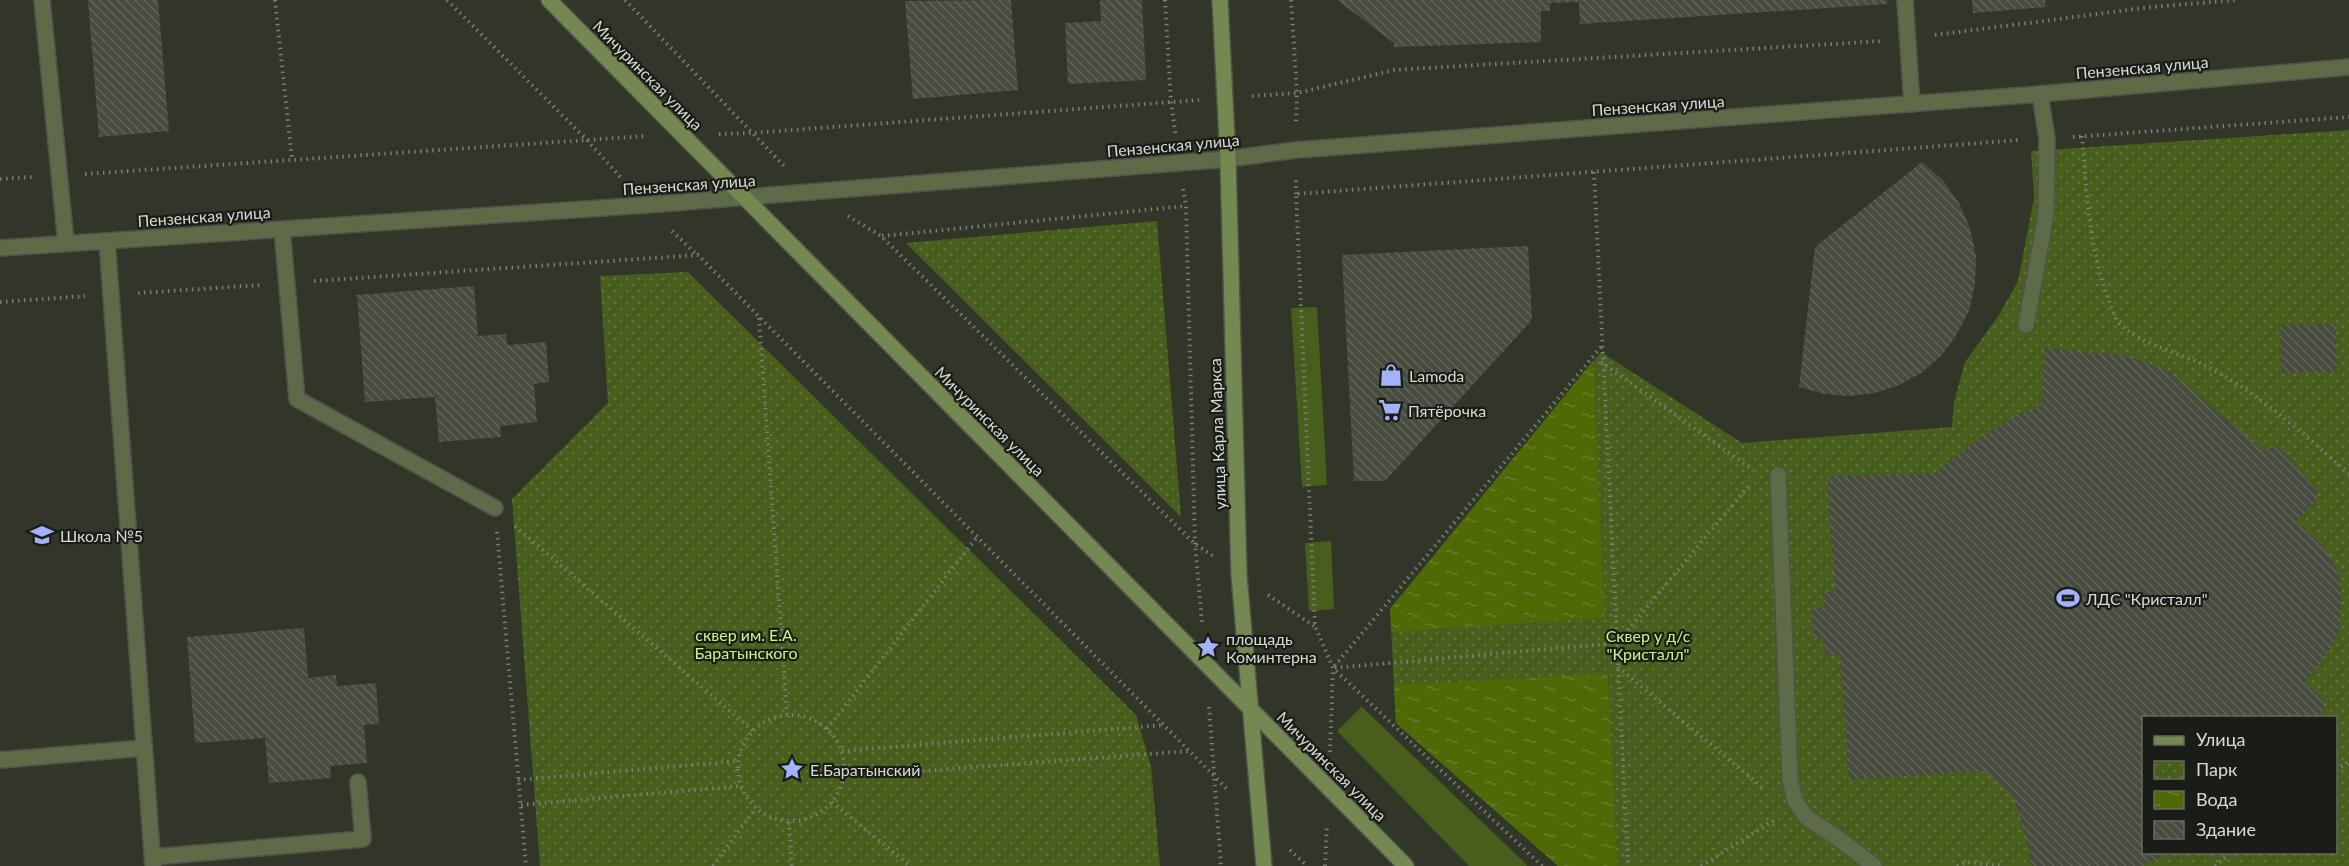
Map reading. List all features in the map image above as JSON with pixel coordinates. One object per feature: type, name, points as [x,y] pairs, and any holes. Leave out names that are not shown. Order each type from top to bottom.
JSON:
[{"type":"main road","name":"Мичуринская улица","points":[[549,0],[1406,866]]},
{"type":"main road","name":"улица Карла Маркса","points":[[1220,0],[1228,159],[1239,574],[1264,866]]},
{"type":"street","points":[[42,0],[66,243]]},
{"type":"street","points":[[1905,0],[1912,104]]},
{"type":"street","name":"Пензенская улица","points":[[0,248],[646,205],[1228,159],[1296,150],[2040,94],[2349,67]]},
{"type":"street","points":[[2026,325],[2046,215],[2047,139],[2040,94]]},
{"type":"street","points":[[282,229],[297,399],[495,508]]},
{"type":"street","points":[[107,241],[153,862],[363,839],[358,782]]},
{"type":"street","points":[[1778,475],[1790,780],[1795,801],[1806,817],[1874,866]]},
{"type":"street","points":[[0,760],[144,748]]},
{"type":"path","points":[[275,0],[292,159]]},
{"type":"path","points":[[447,0],[586,139],[646,205],[1260,823],[1307,866]]},
{"type":"path","points":[[625,0],[809,192],[881,236],[1195,544],[1315,626]]},
{"type":"path","points":[[1165,0],[1171,102],[1186,206],[1195,544],[1221,866]]},
{"type":"path","points":[[1291,0],[1297,93],[1296,194],[1315,626],[1334,668],[1542,866]]},
{"type":"path","points":[[0,179],[586,139],[752,133],[1297,93],[1394,70],[1908,39],[2151,7],[2237,0]]},
{"type":"path","points":[[1296,194],[2349,117]]},
{"type":"path","points":[[2082,136],[2089,211],[2099,278],[2117,321],[2146,340],[2207,366],[2258,397],[2292,423],[2349,474]]},
{"type":"path","points":[[1594,172],[1601,362],[1628,866]]},
{"type":"path","points":[[881,236],[1186,206]]},
{"type":"path","points":[[0,302],[698,255]]},
{"type":"path","points":[[759,318],[787,714]]},
{"type":"path","points":[[1334,668],[1601,347]]},
{"type":"path","points":[[1334,668],[1617,643],[1758,474],[1601,362]]},
{"type":"path","points":[[495,508],[753,731]]},
{"type":"path","points":[[495,508],[526,866]]},
{"type":"path","points":[[827,729],[977,537]]},
{"type":"path","points":[[1618,667],[1770,794]]},
{"type":"path","points":[[787,714],[812,719],[827,729],[842,751],[845,777],[832,802],[817,815],[789,822],[770,818],[755,809],[740,786],[737,761],[753,731],[773,718],[787,714]]},
{"type":"path","points":[[842,751],[1164,725]]},
{"type":"path","points":[[845,777],[1190,751]]},
{"type":"path","points":[[518,780],[737,761]]},
{"type":"path","points":[[520,805],[740,786]]},
{"type":"path","points":[[832,802],[910,866]]},
{"type":"path","points":[[713,866],[755,809]]},
{"type":"path","points":[[1701,866],[1776,819]]},
{"type":"path","points":[[789,822],[792,866]]},
{"type":"path","points":[[2215,866],[2230,854]]},
{"type":"path","points":[[1957,866],[1966,862],[2004,866]]},
{"type":"green space","name":"Сквер у д/с \"Кристалл\"","points":[[2349,130],[2349,866],[1558,866],[1396,723],[1390,609],[1601,352],[1742,443],[1952,427],[1954,402],[1965,362],[1999,315],[2018,281],[2034,198],[2031,151]]},
{"type":"green space","points":[[1157,221],[1181,517],[906,243]]},
{"type":"green space","name":"сквер им. Е.А. Баратынского","points":[[688,272],[1136,715],[1151,766],[1160,866],[540,866],[512,499],[608,403],[600,276]]},
{"type":"green space","points":[[1317,307],[1327,485],[1302,487],[1291,308]]},
{"type":"green space","points":[[1331,541],[1334,609],[1309,611],[1305,543]]},
{"type":"green space","points":[[1362,706],[1528,866],[1469,866],[1337,731]]},
{"type":"water","points":[[1593,361],[1604,617],[1392,632],[1390,609]]},
{"type":"water","points":[[1607,674],[1617,866],[1558,866],[1396,723],[1394,685]]},
{"type":"building","points":[[88,0],[158,0],[169,131],[99,137]]},
{"type":"building","points":[[1011,0],[1018,90],[913,99],[905,1]]},
{"type":"building","points":[[1100,0],[1142,0],[1146,80],[1068,84],[1065,23],[1101,21]]},
{"type":"building","points":[[1337,0],[1887,0],[1888,4],[1580,24],[1579,2],[1550,3],[1550,11],[1541,11],[1541,42],[1394,47],[1394,43]]},
{"type":"building","points":[[1972,0],[2045,0],[2046,7],[1973,13]]},
{"type":"building","points":[[1922,162],[1943,180],[1959,203],[1970,228],[1976,256],[1975,284],[1969,311],[1956,336],[1941,356],[1921,373],[1899,385],[1875,393],[1849,396],[1824,394],[1799,387],[1815,247]]},
{"type":"building","points":[[1528,246],[1532,320],[1385,481],[1354,481],[1342,255]]},
{"type":"building","points":[[474,286],[478,336],[506,334],[507,345],[546,342],[549,382],[534,384],[537,422],[500,426],[501,437],[439,442],[435,397],[365,402],[357,295]]},
{"type":"building","points":[[2336,324],[2337,372],[2281,373],[2280,325]]},
{"type":"building","points":[[2044,348],[2128,356],[2170,371],[2265,452],[2271,447],[2281,449],[2317,491],[2317,500],[2297,521],[2325,548],[2337,569],[2342,592],[2339,631],[2334,643],[2305,683],[2323,699],[2325,707],[2319,716],[2142,716],[2142,854],[2166,854],[2142,866],[2032,866],[2014,798],[1985,771],[1849,780],[1840,655],[1825,655],[1824,638],[1813,639],[1812,608],[1824,608],[1823,592],[1835,592],[1827,476],[1939,473],[1942,467],[1975,442],[2018,414],[2041,407]]},
{"type":"building","points":[[304,628],[308,678],[336,675],[337,686],[376,683],[379,724],[364,725],[367,763],[330,766],[331,778],[269,783],[265,738],[195,743],[187,637]]},
{"type":"place","name":"Lamoda","points":[[1391,375]]},
{"type":"place","name":"Пятёрочка","points":[[1390,410]]},
{"type":"place","name":"Школа №5","points":[[42,535]]},
{"type":"place","name":"ЛДС \"Кристалл\"","points":[[2068,598]]},
{"type":"place","name":"площадь Коминтерна","points":[[1208,647]]},
{"type":"place","name":"Е.Баратынский","points":[[792,769]]}]
